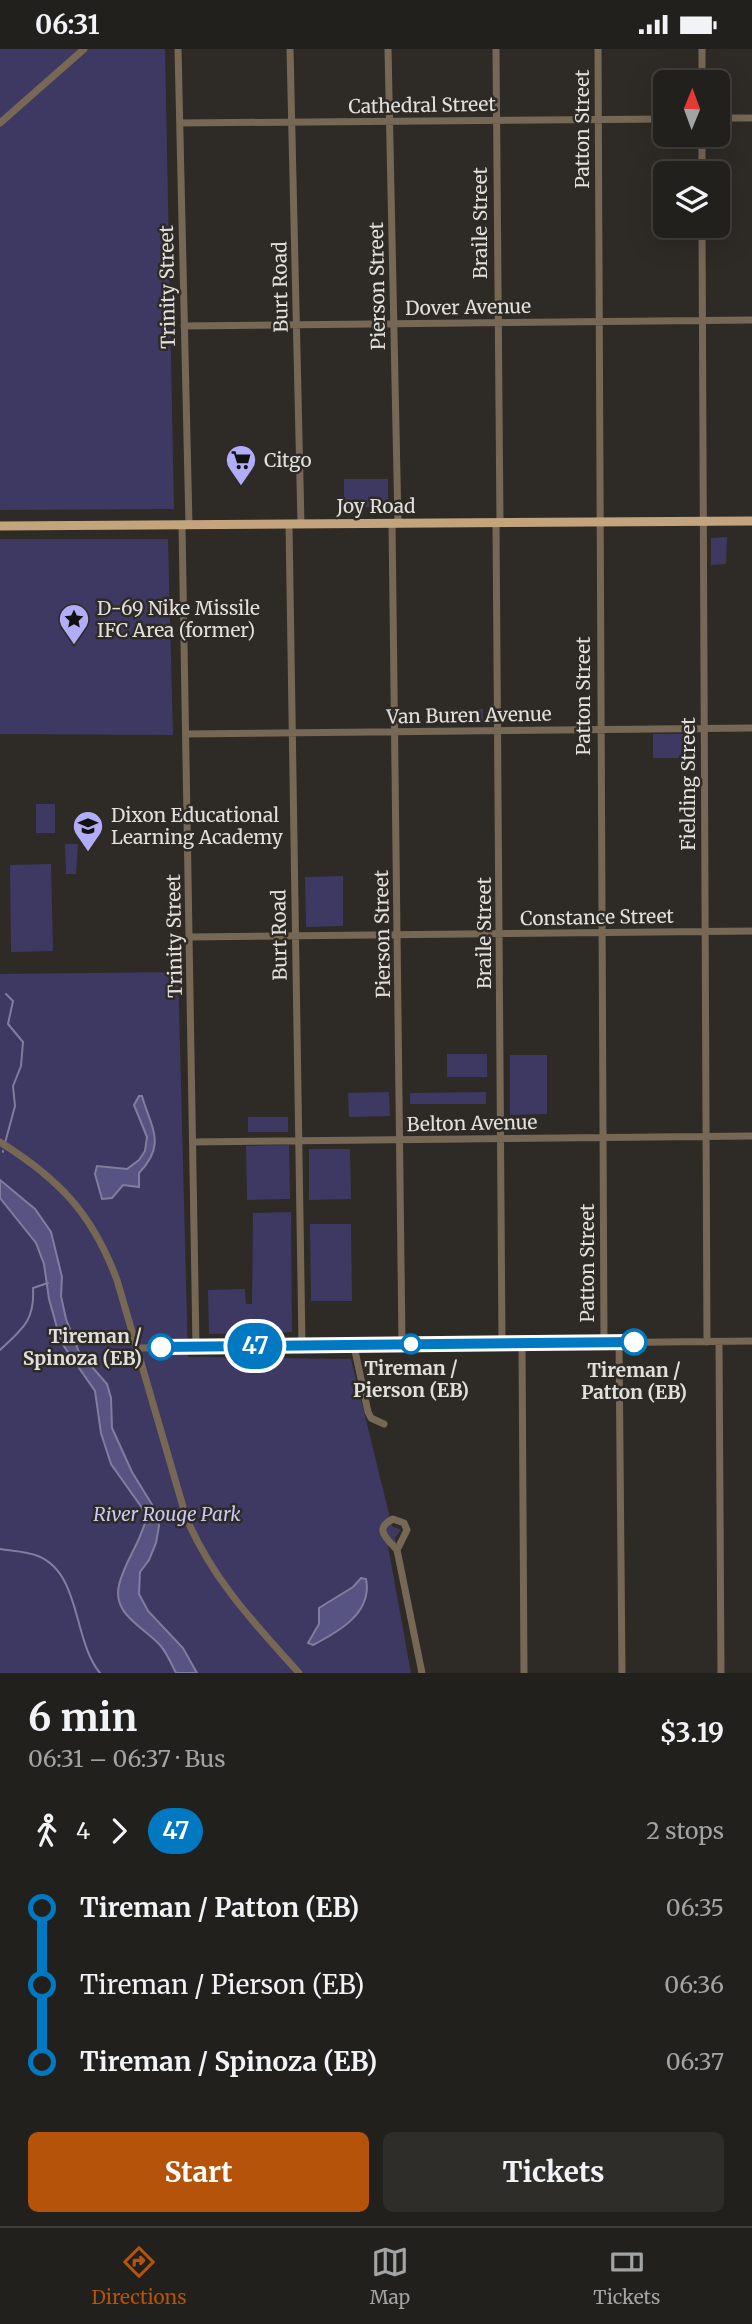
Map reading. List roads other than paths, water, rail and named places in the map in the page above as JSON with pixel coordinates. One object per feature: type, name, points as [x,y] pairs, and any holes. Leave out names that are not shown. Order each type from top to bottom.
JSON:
[{"type":"main road","name":"Joy Road","points":[[0,526],[752,521]]},
{"type":"street","points":[[0,123],[84,49]]},
{"type":"street","name":"Trinity Street","points":[[178,49],[184,325],[186,734],[196,1347]]},
{"type":"street","name":"Burt Road","points":[[290,49],[301,524]]},
{"type":"street","name":"Pierson Street","points":[[388,49],[402,1344]]},
{"type":"street","name":"Braile Street","points":[[496,49],[497,730],[502,1343]]},
{"type":"street","name":"Patton Street","points":[[598,49],[598,522],[604,1343]]},
{"type":"street","points":[[702,49],[702,70]]},
{"type":"street","points":[[730,118],[752,118]]},
{"type":"street","name":"Cathedral Street","points":[[180,123],[653,119]]},
{"type":"street","name":"Fielding Street","points":[[702,238],[707,1342]]},
{"type":"street","name":"Dover Avenue","points":[[184,325],[752,320]]},
{"type":"street","name":"Burt Road","points":[[289,524],[302,1345]]},
{"type":"street","name":"Van Buren Avenue","points":[[186,734],[752,728]]},
{"type":"street","name":"Constance Street","points":[[190,937],[752,931]]},
{"type":"street","name":"Belton Avenue","points":[[193,1142],[752,1136]]},
{"type":"street","points":[[0,1142],[45,1171],[83,1211],[104,1245],[186,1517],[198,1546],[231,1598],[299,1673]]},
{"type":"street","points":[[136,1348],[752,1341]]},
{"type":"street","name":"Patton Street","points":[[619,1342],[622,1673]]},
{"type":"street","points":[[719,1342],[722,1673]]},
{"type":"street","points":[[522,1343],[524,1673]]},
{"type":"street","points":[[354,1346],[368,1412],[371,1417],[384,1424]]},
{"type":"street","points":[[397,1550],[422,1673]]},
{"type":"waterway","points":[[5,1143],[15,1106],[13,1086],[21,1066],[23,1042],[8,1024],[13,1001],[6,994]]},
{"type":"waterway","points":[[0,1350],[26,1323],[32,1309],[33,1288],[48,1283]]},
{"type":"waterway","points":[[0,1549],[38,1556],[52,1565],[62,1577],[85,1644],[100,1673]]},
{"type":"place","name":"Citgo","points":[[241,487]]},
{"type":"place","name":"D-69 Nike Missile IFC Area (former)","points":[[74,646]]},
{"type":"place","name":"Dixon Educational Learning Academy","points":[[88,853]]},
{"type":"place","name":"Tireman / Patton (EB)","points":[[634,1342]]},
{"type":"place","name":"Tireman / Pierson (EB)","points":[[411,1344]]},
{"type":"place","name":"Tireman / Spinoza (EB)","points":[[161,1347]]},
{"type":"park label","name":"River Rouge Park","points":[[167,1514]]}]
